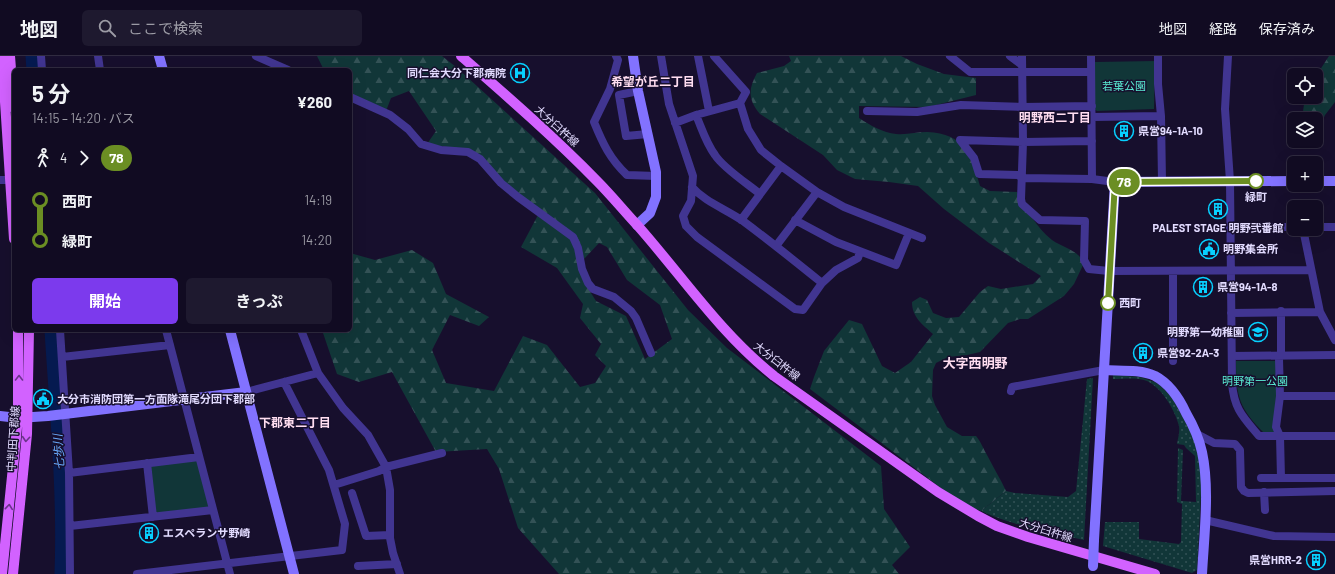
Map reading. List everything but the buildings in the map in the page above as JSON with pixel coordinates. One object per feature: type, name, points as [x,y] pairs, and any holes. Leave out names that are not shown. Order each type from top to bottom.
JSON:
[{"type":"main road","points":[[2,56],[12,180]]},
{"type":"main road","points":[[10,56],[12,82]]},
{"type":"main road","name":"大分臼杵線","points":[[462,56],[564,148],[598,182],[660,251],[723,329],[748,355],[774,376],[938,492],[978,516],[1012,532],[1156,574]]},
{"type":"main road","name":"中判田下郡線","points":[[2,574],[23,418],[18,332]]},
{"type":"main road","name":"中判田下郡線","points":[[13,574],[29,332]]},
{"type":"street","points":[[41,56],[42,68]]},
{"type":"street","points":[[98,56],[100,68]]},
{"type":"street","points":[[159,56],[162,68]]},
{"type":"street","points":[[256,56],[283,68]]},
{"type":"street","points":[[616,56],[618,60],[610,89],[594,122],[602,142],[611,158],[628,175],[656,176]]},
{"type":"street","points":[[633,56],[638,91],[656,176],[656,197],[650,213],[637,225]]},
{"type":"street","points":[[661,56],[669,104],[693,176],[691,201],[683,216],[686,226],[697,237],[795,309],[803,310],[822,283],[836,270],[858,258],[860,252]]},
{"type":"street","points":[[698,56],[709,111]]},
{"type":"street","points":[[714,56],[746,92],[740,103],[748,129],[761,150],[817,192],[844,207],[922,238]]},
{"type":"street","points":[[950,56],[970,72],[1022,69],[1091,72]]},
{"type":"street","points":[[1010,56],[1022,69]]},
{"type":"street","points":[[1022,56],[1022,204],[1040,220],[1085,221],[1084,260],[1089,269],[1109,271],[1311,270]]},
{"type":"street","points":[[1091,56],[1092,179]]},
{"type":"street","points":[[1158,56],[1162,182]]},
{"type":"street","points":[[1228,56],[1225,109],[1230,182],[1230,270],[1233,394],[1235,404],[1239,412],[1259,436],[1335,436]]},
{"type":"street","points":[[638,91],[619,95],[626,136],[648,134]]},
{"type":"street","points":[[352,98],[390,115],[408,129],[421,144],[441,150],[468,152],[480,159],[501,182],[518,197],[573,236],[588,283],[593,289],[614,297],[631,311],[636,318],[651,353]]},
{"type":"street","points":[[675,123],[696,115],[740,103]]},
{"type":"street","points":[[867,110],[917,112],[961,105],[1023,107],[1092,106]]},
{"type":"street","points":[[696,115],[715,156],[760,194]]},
{"type":"street","points":[[1092,116],[1161,116]]},
{"type":"street","points":[[1092,141],[1023,142],[960,140],[974,158],[979,174],[1018,175],[1022,178],[1092,179],[1115,182],[1287,181]]},
{"type":"street","points":[[741,220],[781,166]]},
{"type":"street","points":[[0,180],[12,180]]},
{"type":"street","points":[[1323,181],[1335,181]]},
{"type":"street","points":[[1092,570],[1115,182]]},
{"type":"street","points":[[692,187],[699,194],[741,220],[822,283]]},
{"type":"street","points":[[776,246],[817,192]]},
{"type":"street","points":[[795,220],[811,230],[860,252],[896,265],[909,233]]},
{"type":"street","points":[[1323,227],[1335,226]]},
{"type":"street","points":[[1230,227],[1287,227]]},
{"type":"street","points":[[1304,236],[1320,312],[1335,340]]},
{"type":"street","points":[[1173,271],[1173,361]]},
{"type":"street","points":[[1281,312],[1280,396],[1276,427],[1280,436],[1281,478]]},
{"type":"street","points":[[1232,313],[1320,312]]},
{"type":"street","points":[[60,332],[69,473],[70,574]]},
{"type":"street","points":[[167,332],[230,574]]},
{"type":"street","points":[[231,332],[294,574]]},
{"type":"street","points":[[302,332],[318,373],[343,408],[368,435],[386,467],[390,490],[390,535],[393,553],[400,574]]},
{"type":"street","points":[[62,357],[170,344]]},
{"type":"street","points":[[1232,356],[1335,355]]},
{"type":"street","points":[[1011,391],[1012,387],[1104,370],[1148,374],[1163,381],[1178,397],[1197,434],[1202,451],[1206,492],[1202,574]]},
{"type":"street","points":[[0,416],[23,418],[48,416],[246,392],[318,373]]},
{"type":"street","points":[[137,574],[342,550],[345,524],[329,470],[284,382]]},
{"type":"street","points":[[1280,396],[1335,396]]},
{"type":"street","points":[[1197,434],[1214,443],[1235,444],[1240,450],[1242,487],[1244,491],[1248,493],[1335,491]]},
{"type":"street","points":[[334,485],[379,471],[386,467],[442,453]]},
{"type":"street","points":[[69,473],[199,457]]},
{"type":"street","points":[[147,464],[153,517]]},
{"type":"street","points":[[1261,478],[1335,478]]},
{"type":"street","points":[[1264,492],[1265,510]]},
{"type":"street","points":[[352,493],[366,536],[390,535]]},
{"type":"street","points":[[70,526],[213,510]]},
{"type":"street","points":[[1205,520],[1274,536],[1335,537]]},
{"type":"street","points":[[358,566],[397,564]]},
{"type":"green space","points":[[317,56],[442,56],[456,67],[595,193],[688,310],[727,348],[881,466],[884,509],[910,547],[892,565],[899,574],[559,574],[518,528],[499,469],[487,449],[436,452],[392,372],[359,382],[337,374],[323,332],[352,332],[352,254],[375,260],[412,250],[433,263],[446,294],[489,317],[479,326],[450,315],[432,350],[446,383],[494,391],[523,336],[547,345],[580,387],[595,383],[606,366],[595,355],[601,344],[580,318],[583,304],[557,268],[521,247],[538,215],[572,239],[586,285],[596,301],[626,316],[645,359],[672,339],[660,305],[627,280],[607,247],[599,243],[584,259],[574,234],[520,196],[467,150],[427,144],[436,131],[409,91],[391,98],[386,111],[352,96],[352,68],[323,68]]},
{"type":"green space","points":[[789,56],[901,56],[917,64],[944,74],[976,78],[976,95],[928,107],[859,106],[859,118],[886,132],[904,134],[927,132],[950,137],[958,142],[969,155],[980,186],[990,191],[1017,192],[1036,224],[1046,235],[1056,243],[1070,249],[1081,258],[1084,263],[1074,284],[1064,296],[1028,319],[1020,319],[1008,323],[980,352],[948,357],[936,363],[933,370],[932,396],[935,405],[947,427],[962,436],[976,436],[1006,491],[981,511],[966,505],[945,491],[810,389],[824,351],[849,320],[862,324],[882,366],[895,373],[911,362],[933,334],[916,316],[912,307],[912,302],[920,297],[927,300],[933,313],[946,318],[959,317],[980,292],[988,286],[1001,289],[1033,284],[1041,276],[989,243],[944,209],[918,186],[855,179],[837,170],[823,155],[760,114],[751,99],[752,84],[757,73],[784,66],[791,61]]},
{"type":"green space","points":[[1329,56],[1335,56],[1335,102],[1323,119],[1323,112],[1303,112],[1304,104],[1323,104],[1323,68],[1321,68]]},
{"type":"green space","name":"若葉公園","points":[[1155,61],[1154,109],[1097,111],[1094,109],[1095,62]]},
{"type":"green space","name":"明野第一公園","points":[[1236,361],[1276,361],[1275,433],[1265,434],[1244,409],[1238,393]]},
{"type":"green space","points":[[1113,375],[1140,377],[1155,382],[1162,387],[1173,399],[1194,438],[1202,475],[1197,570],[1192,573],[1103,546],[1105,522],[1139,522],[1139,539],[1179,544],[1181,542],[1182,504],[1177,502],[1178,448],[1183,450],[1181,501],[1196,502],[1195,456],[1184,445],[1177,444],[1179,426],[1167,400],[1153,384],[1147,381],[1134,379],[1113,379]]},
{"type":"green space","points":[[1093,378],[1084,540],[1019,525],[981,511],[1006,491],[1068,497],[1076,491],[1087,379]]},
{"type":"green space","points":[[195,460],[198,462],[209,505],[207,508],[157,513],[154,511],[150,466]]},
{"type":"waterway","name":"七歩川","points":[[32,56],[33,68]]},
{"type":"waterway","name":"七歩川","points":[[51,332],[60,482],[62,543],[61,574]]},
{"type":"bus line","name":"78","points":[[1108,303],[1115,182],[1256,181]]},
{"type":"place","name":"同仁会大分下郡病院","points":[[520,73]]},
{"type":"place","name":"県営94-1A-10","points":[[1124,131]]},
{"type":"place","name":"緑町","points":[[1256,181]]},
{"type":"place","name":"PALEST STAGE 明野弐番館","points":[[1218,209]]},
{"type":"place","name":"明野集会所","points":[[1209,249]]},
{"type":"place","name":"県営94-1A-8","points":[[1203,287]]},
{"type":"place","name":"西町","points":[[1108,303]]},
{"type":"place","name":"明野第一幼稚園","points":[[1258,332]]},
{"type":"place","name":"県営92-2A-3","points":[[1143,353]]},
{"type":"place","name":"大分市消防団第一方面隊滝尾分団下郡部","points":[[43,399]]},
{"type":"place","name":"エスペランサ野崎","points":[[149,533]]},
{"type":"place","name":"県営HRR-2","points":[[1316,560]]},
{"type":"district","name":"希望が丘二丁目","points":[[653,82]]},
{"type":"district","name":"明野西二丁目","points":[[1055,118]]},
{"type":"district","name":"大字西明野","points":[[975,363]]},
{"type":"district","name":"下郡東二丁目","points":[[295,423]]}]
